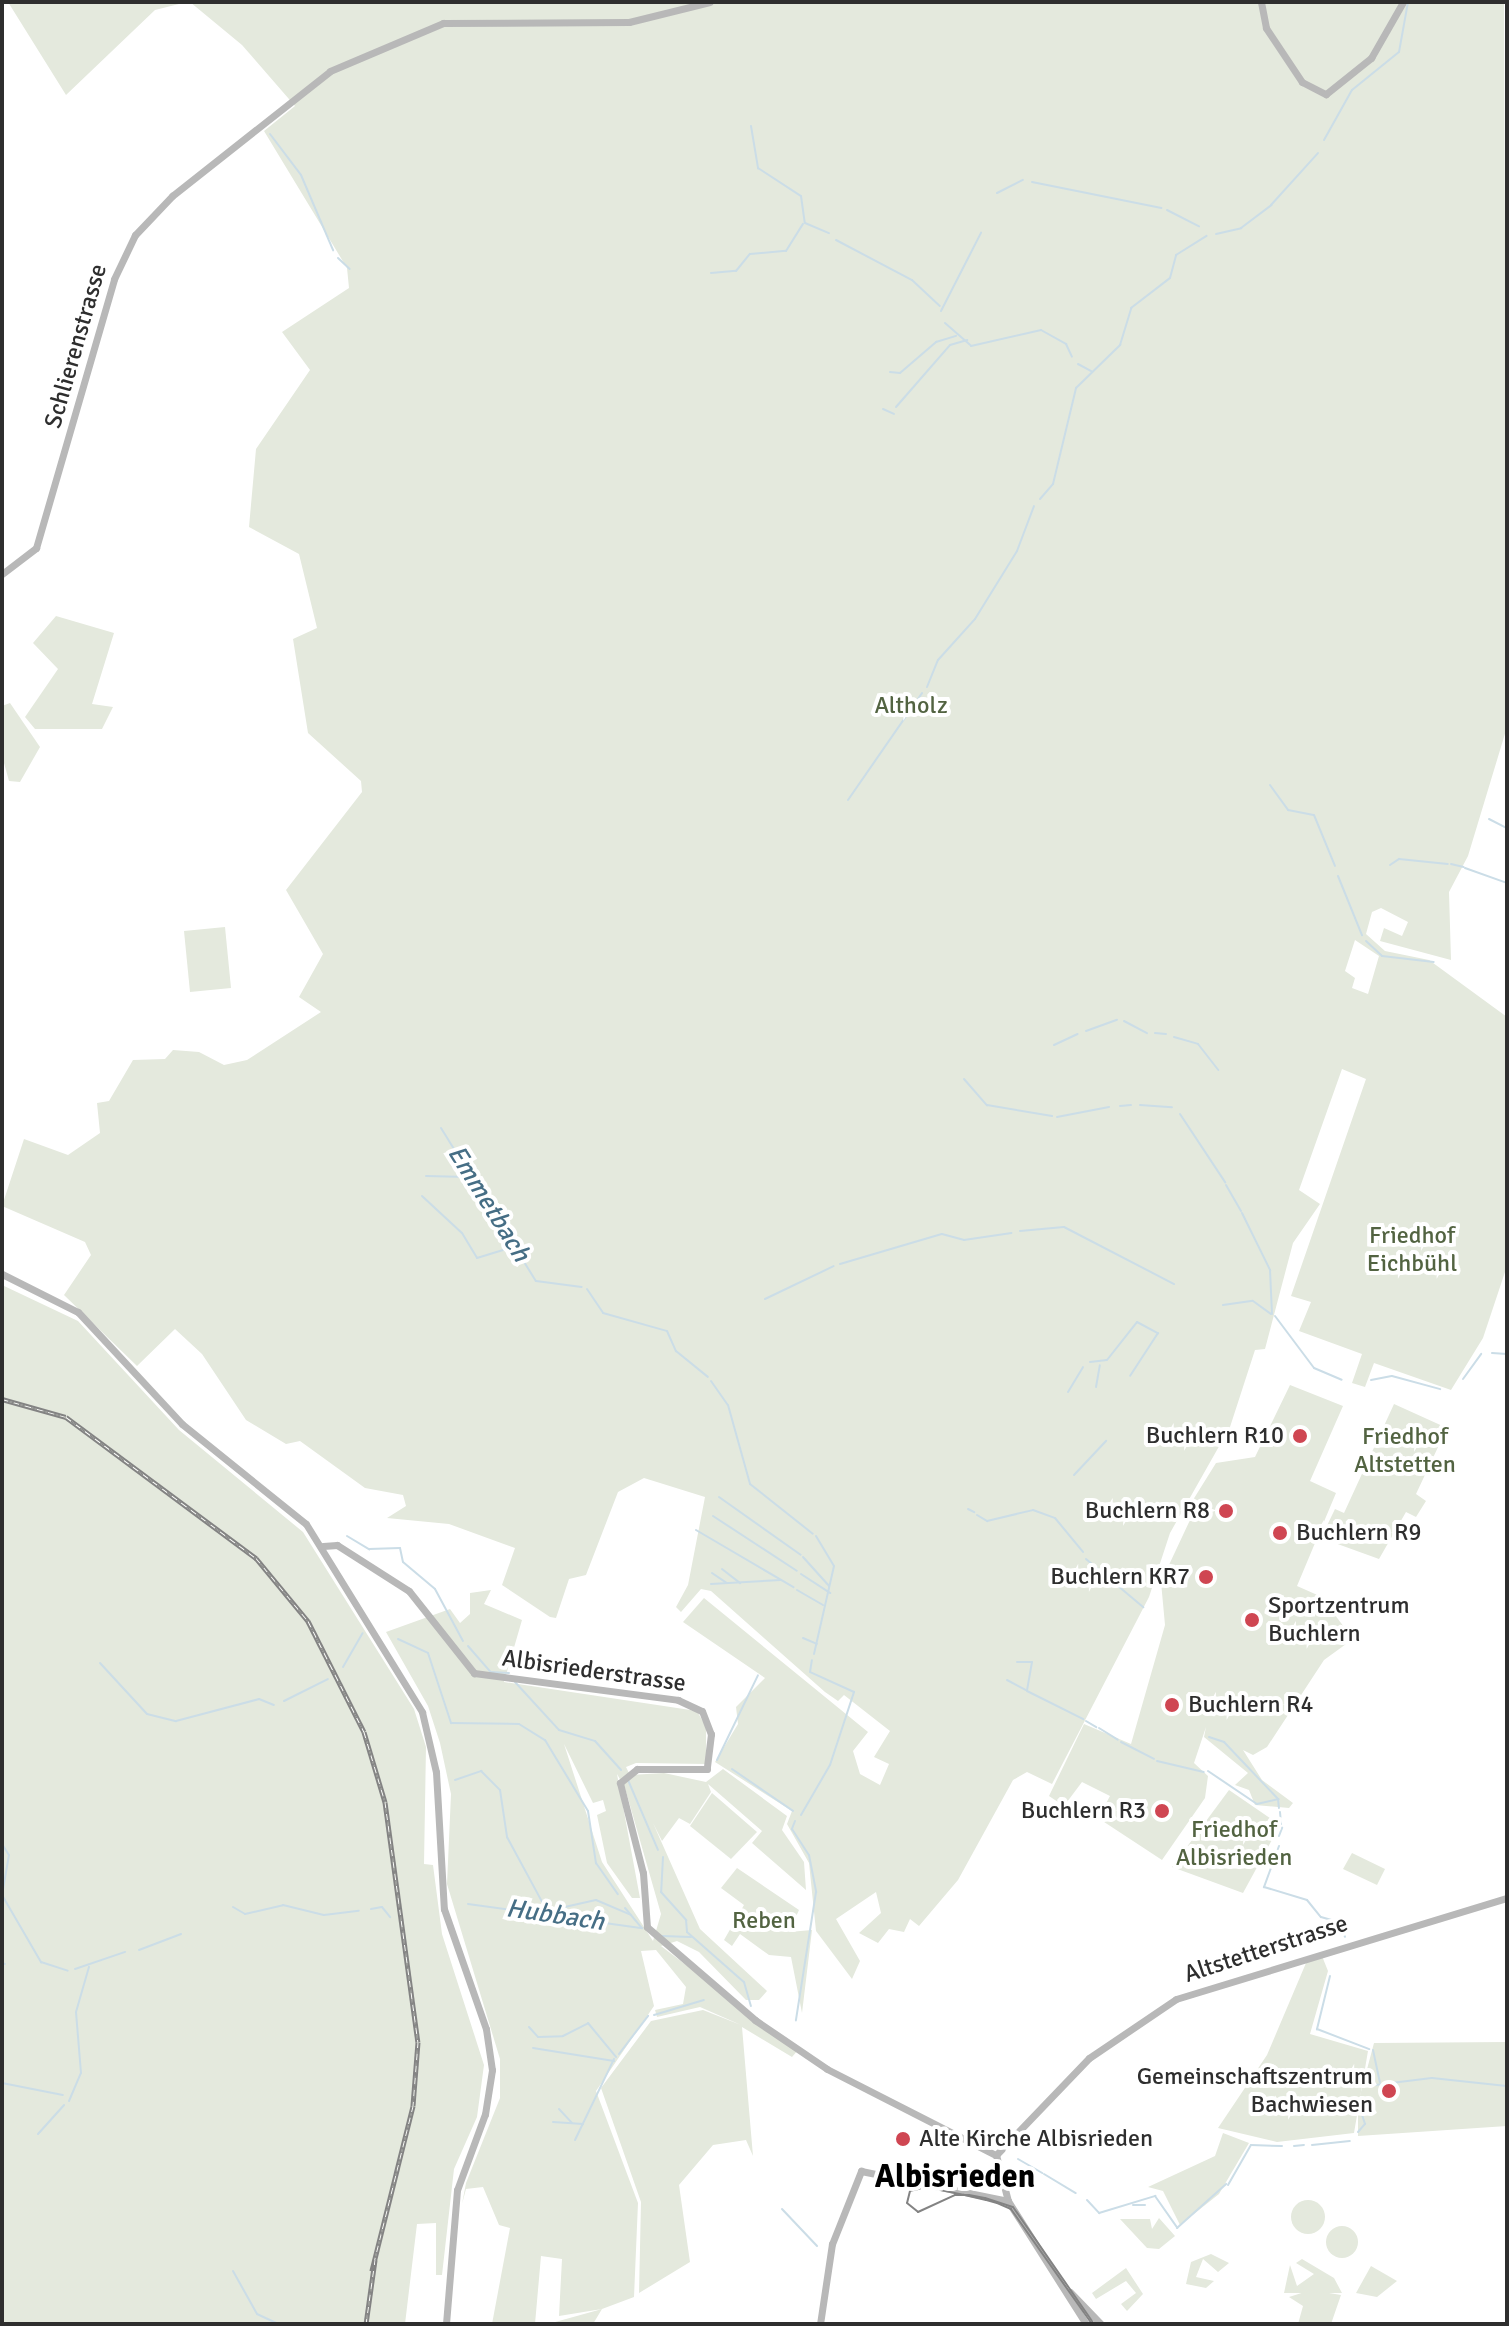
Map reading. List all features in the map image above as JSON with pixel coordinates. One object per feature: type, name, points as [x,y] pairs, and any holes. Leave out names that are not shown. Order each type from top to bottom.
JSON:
[{"type":"main road","name":"Schlierenstrasse","points":[[2,574],[27,561],[39,539],[114,279],[135,235],[161,205],[343,65],[457,20],[598,24],[710,2]]},
{"type":"main road","points":[[1261,2],[1266,28],[1302,82],[1326,94],[1371,58],[1403,2]]},
{"type":"main road","points":[[2,1274],[78,1312],[182,1424],[323,1546],[427,1725],[444,1909],[489,2043],[489,2102],[454,2206],[446,2324]]},
{"type":"main road","name":"Albisriederstrasse","points":[[323,1546],[337,1545],[409,1591],[474,1673],[699,1709],[710,1727],[707,1769],[637,1769],[620,1783],[644,1878],[647,1927],[755,2020],[827,2069],[996,2155]]},
{"type":"main road","name":"Altstetterstrasse","points":[[996,2155],[1089,2058],[1176,1999],[1507,1898]]},
{"type":"main road","points":[[996,2155],[1008,2201],[1070,2292],[1086,2324]]},
{"type":"main road","points":[[820,2324],[838,2223],[864,2170],[1008,2201]]},
{"type":"main road","points":[[1070,2292],[1101,2324]]},
{"type":"green space","points":[[8,2],[187,2],[155,10],[66,95]]},
{"type":"green space","name":"Altholz","points":[[190,2],[1504,2],[1507,727],[1468,856],[1449,892],[1451,960],[1380,941],[1384,928],[1402,936],[1408,922],[1381,908],[1372,912],[1366,934],[1385,951],[1429,960],[1507,1017],[1507,1266],[1483,1338],[1451,1390],[1374,1363],[1365,1387],[1352,1383],[1362,1354],[1299,1331],[1311,1302],[1291,1296],[1366,1079],[1342,1069],[1299,1190],[1320,1204],[1293,1243],[1265,1349],[1255,1350],[1230,1427],[1170,1533],[1149,1597],[1052,1784],[1027,1772],[1013,1780],[958,1880],[919,1926],[910,1919],[904,1932],[889,1929],[878,1943],[859,1933],[881,1913],[876,1892],[836,1919],[860,1961],[852,1979],[816,1931],[809,1863],[787,1824],[792,1811],[715,1762],[738,1724],[736,1707],[765,1678],[683,1622],[704,1598],[868,1732],[853,1751],[860,1774],[880,1785],[889,1764],[874,1757],[890,1731],[844,1695],[838,1701],[825,1692],[711,1591],[701,1589],[681,1612],[676,1607],[688,1585],[705,1497],[644,1478],[618,1492],[586,1575],[569,1579],[556,1618],[550,1617],[502,1585],[515,1548],[449,1524],[387,1518],[406,1506],[403,1495],[365,1488],[300,1441],[286,1444],[246,1420],[202,1354],[175,1329],[137,1366],[64,1295],[91,1255],[85,1242],[2,1206],[24,1139],[68,1155],[100,1133],[97,1103],[109,1101],[133,1060],[165,1059],[173,1050],[199,1052],[224,1065],[247,1060],[321,1012],[299,997],[323,954],[286,890],[362,792],[361,781],[308,733],[293,639],[317,628],[299,554],[249,527],[256,449],[310,370],[282,332],[349,288],[347,268],[264,131],[295,106],[242,45]],"holes":[[[1355,940],[1379,956],[1368,994],[1352,988],[1355,978],[1345,971]]]},
{"type":"green space","points":[[56,616],[114,633],[92,704],[113,707],[102,729],[35,729],[25,717],[58,669],[33,643]]},
{"type":"green space","points":[[10,703],[40,747],[20,782],[9,781],[4,763],[2,706]]},
{"type":"green space","points":[[225,927],[231,988],[190,992],[184,931]]},
{"type":"green space","points":[[2,1285],[78,1321],[179,1430],[303,1532],[414,1709],[426,1747],[424,1864],[433,1865],[442,1934],[484,2065],[477,2117],[454,2169],[442,2275],[436,2275],[436,2223],[417,2224],[405,2324],[2,2324]]},
{"type":"green space","name":"Sportzentrum Buchlern","points":[[1290,1385],[1343,1406],[1310,1481],[1336,1493],[1297,1586],[1340,1605],[1335,1615],[1353,1639],[1324,1660],[1267,1747],[1253,1755],[1243,1750],[1262,1780],[1293,1803],[1289,1808],[1255,1805],[1249,1790],[1235,1785],[1248,1773],[1204,1737],[1206,1727],[1194,1763],[1208,1776],[1205,1798],[1162,1860],[1098,1818],[1110,1796],[1082,1782],[1064,1806],[1049,1796],[1084,1724],[1131,1744],[1165,1625],[1161,1582],[1190,1520],[1183,1516],[1216,1463],[1255,1457]]},
{"type":"green space","name":"Friedhof Altstetten","points":[[1394,1404],[1447,1428],[1416,1494],[1426,1501],[1416,1517],[1406,1512],[1379,1559],[1321,1538],[1335,1509],[1344,1513]]},
{"type":"green space","points":[[491,1590],[484,1604],[522,1620],[504,1682],[697,1711],[706,1727],[706,1764],[636,1763],[626,1767],[630,1775],[664,1773],[706,1782],[723,1769],[787,1816],[782,1830],[804,1862],[806,1890],[752,1843],[762,1831],[708,1784],[711,1792],[690,1824],[679,1818],[662,1841],[653,1823],[700,1929],[767,1991],[759,2000],[746,2000],[699,1952],[677,1941],[661,1946],[798,2050],[792,2057],[742,2027],[753,2156],[746,2140],[713,2145],[679,2185],[690,2262],[639,2293],[641,2202],[601,2088],[651,2021],[703,2010],[741,2025],[700,2007],[657,2017],[655,2010],[683,2004],[686,1987],[656,1950],[641,1951],[654,2006],[596,2091],[638,2203],[634,2297],[602,2309],[559,2316],[562,2259],[541,2256],[535,2324],[492,2324],[510,2228],[499,2225],[483,2187],[466,2189],[462,2204],[466,2183],[500,2098],[500,2059],[447,1884],[451,1794],[440,1743],[428,1706],[386,1632],[450,1609],[460,1623],[470,1614],[470,1593]],"holes":[[[564,1744],[593,1803],[603,1800],[606,1811],[597,1815],[607,1863],[632,1898],[640,1898],[617,1774],[625,1788],[661,1914],[653,1941],[602,1862]]]},
{"type":"green space","name":"Friedhof Albisrieden","points":[[1229,1790],[1280,1825],[1243,1893],[1172,1867]]},
{"type":"green space","name":"Reben","points":[[712,1793],[757,1832],[731,1859],[690,1826]]},
{"type":"green space","points":[[1352,1853],[1385,1869],[1377,1885],[1343,1869]]},
{"type":"green space","name":"Reben","points":[[737,1868],[799,1910],[789,1932],[812,1930],[802,2013],[791,1957],[769,1955],[740,1934],[732,1946],[724,1940],[744,1905],[721,1888]]},
{"type":"green space","points":[[1322,1956],[1328,1971],[1310,2034],[1368,2051],[1354,2133],[1277,2142],[1218,2128],[1267,2055],[1306,1963]]},
{"type":"green space","points":[[1507,2042],[1507,2126],[1358,2136],[1358,2103],[1374,2043]]},
{"type":"green space","points":[[1223,2133],[1249,2143],[1219,2194],[1180,2225],[1163,2191],[1148,2187],[1215,2156]]},
{"type":"green space","points":[[1308,2200],[1320,2205],[1325,2217],[1320,2229],[1308,2234],[1296,2229],[1291,2217],[1296,2205]]},
{"type":"green space","points":[[1159,2218],[1175,2236],[1159,2249],[1147,2248],[1120,2219],[1150,2219],[1152,2229]]},
{"type":"green space","points":[[1342,2226],[1353,2231],[1358,2242],[1353,2253],[1342,2258],[1331,2253],[1326,2242],[1331,2231]]},
{"type":"green space","points":[[1211,2254],[1229,2263],[1218,2272],[1203,2259],[1196,2277],[1214,2281],[1206,2288],[1186,2284],[1191,2262]]},
{"type":"green space","points":[[1302,2259],[1334,2278],[1342,2293],[1284,2293],[1290,2265],[1297,2286],[1314,2274],[1296,2263]]},
{"type":"green space","points":[[1371,2266],[1397,2281],[1377,2297],[1356,2293]]},
{"type":"green space","points":[[1126,2268],[1143,2294],[1127,2311],[1121,2304],[1136,2293],[1126,2281],[1096,2299],[1092,2293]]},
{"type":"green space","points":[[1311,2290],[1341,2295],[1331,2324],[1298,2324],[1303,2306],[1289,2297]]},
{"type":"green space","points":[[602,2309],[593,2324],[548,2324]]},
{"type":"waterway","points":[[1324,140],[1352,90],[1399,52],[1408,2]]},
{"type":"waterway","points":[[751,126],[758,168],[801,196],[805,223],[829,233]]},
{"type":"waterway","points":[[270,134],[301,175],[333,250]]},
{"type":"waterway","points":[[1216,234],[1241,228],[1271,205],[1318,153]]},
{"type":"waterway","points":[[997,193],[1023,180]]},
{"type":"waterway","points":[[1032,182],[1161,208]]},
{"type":"waterway","points":[[1167,210],[1199,226]]},
{"type":"waterway","points":[[711,273],[736,271],[750,254],[786,251],[803,224]]},
{"type":"waterway","points":[[941,311],[981,233]]},
{"type":"waterway","points":[[1040,499],[1053,484],[1076,388],[1120,345],[1131,308],[1170,278],[1176,255],[1206,236]]},
{"type":"waterway","points":[[836,240],[912,280],[940,306]]},
{"type":"waterway","points":[[338,258],[350,269]]},
{"type":"waterway","points":[[945,323],[971,346],[1041,330],[1066,344],[1072,357]]},
{"type":"waterway","points":[[890,372],[900,373],[936,342],[956,336]]},
{"type":"waterway","points":[[896,407],[950,345],[967,340]]},
{"type":"waterway","points":[[1078,364],[1091,371]]},
{"type":"waterway","points":[[883,409],[894,414]]},
{"type":"waterway","points":[[927,687],[938,660],[975,619],[1017,551],[1034,506]]},
{"type":"waterway","points":[[848,800],[922,693]]},
{"type":"waterway","points":[[1270,785],[1288,810],[1314,815],[1335,866]]},
{"type":"waterway","points":[[1489,819],[1507,828]]},
{"type":"waterway","points":[[1390,865],[1399,859],[1448,864]]},
{"type":"waterway","points":[[1451,864],[1464,867]]},
{"type":"waterway","points":[[1465,868],[1507,883]]},
{"type":"waterway","points":[[1338,876],[1362,935]]},
{"type":"waterway","points":[[1366,941],[1382,956],[1434,962]]},
{"type":"waterway","points":[[1086,1031],[1117,1020]]},
{"type":"waterway","points":[[1124,1021],[1147,1033]]},
{"type":"waterway","points":[[1155,1033],[1166,1034]]},
{"type":"waterway","points":[[1054,1045],[1078,1034]]},
{"type":"waterway","points":[[1174,1037],[1198,1044],[1218,1070]]},
{"type":"waterway","points":[[964,1079],[987,1105],[1052,1116]]},
{"type":"waterway","points":[[1120,1106],[1131,1105]]},
{"type":"waterway","points":[[1140,1105],[1172,1107]]},
{"type":"waterway","points":[[1057,1117],[1109,1107]]},
{"type":"waterway","points":[[1180,1114],[1225,1182]]},
{"type":"waterway","name":"Emmetbach","points":[[441,1128],[536,1281],[582,1287]]},
{"type":"waterway","points":[[426,1176],[468,1177]]},
{"type":"waterway","points":[[1226,1185],[1241,1211]]},
{"type":"waterway","points":[[422,1196],[462,1233],[477,1258],[509,1248]]},
{"type":"waterway","points":[[1242,1213],[1270,1270],[1272,1314]]},
{"type":"waterway","points":[[1020,1231],[1064,1227],[1174,1284]]},
{"type":"waterway","points":[[840,1264],[942,1234],[964,1240],[1011,1233]]},
{"type":"waterway","points":[[765,1299],[834,1266]]},
{"type":"waterway","name":"Emmetbach","points":[[587,1289],[603,1313],[667,1331],[676,1351],[708,1377]]},
{"type":"waterway","points":[[1223,1305],[1253,1301],[1271,1314]]},
{"type":"waterway","points":[[1275,1316],[1314,1368],[1342,1380]]},
{"type":"waterway","points":[[1090,1362],[1107,1360],[1137,1322],[1158,1333],[1130,1376]]},
{"type":"waterway","points":[[1492,1353],[1507,1354]]},
{"type":"waterway","points":[[1463,1379],[1481,1354]]},
{"type":"waterway","points":[[1096,1387],[1100,1365]]},
{"type":"waterway","points":[[1068,1392],[1083,1367]]},
{"type":"waterway","points":[[1371,1380],[1392,1376],[1440,1389]]},
{"type":"waterway","name":"Emmetbach","points":[[711,1381],[728,1405],[750,1484],[813,1534]]},
{"type":"waterway","points":[[1074,1475],[1106,1441]]},
{"type":"waterway","points":[[719,1497],[801,1555]]},
{"type":"waterway","points":[[968,1509],[974,1512]]},
{"type":"waterway","points":[[977,1515],[987,1521],[1033,1510],[1055,1518],[1083,1552]]},
{"type":"waterway","points":[[713,1516],[797,1571]]},
{"type":"waterway","points":[[696,1530],[793,1587]]},
{"type":"waterway","points":[[347,1536],[369,1549],[400,1548],[403,1562],[435,1589],[463,1641]]},
{"type":"waterway","name":"Emmetbach","points":[[814,1654],[834,1566],[816,1536]]},
{"type":"waterway","points":[[803,1557],[829,1586]]},
{"type":"waterway","points":[[1086,1559],[1143,1607]]},
{"type":"waterway","points":[[722,1569],[740,1583]]},
{"type":"waterway","points":[[712,1573],[727,1583]]},
{"type":"waterway","points":[[801,1574],[830,1593]]},
{"type":"waterway","points":[[711,1584],[781,1580]]},
{"type":"waterway","points":[[797,1590],[823,1605]]},
{"type":"waterway","points":[[343,1667],[363,1633]]},
{"type":"waterway","points":[[803,1638],[817,1644]]},
{"type":"waterway","points":[[398,1639],[428,1653],[451,1723],[519,1724],[545,1740],[588,1811],[596,1863],[618,1894]]},
{"type":"waterway","points":[[468,1646],[491,1672],[509,1673]]},
{"type":"waterway","name":"Emmetbach","points":[[801,1815],[830,1765],[854,1692],[810,1672],[812,1660]]},
{"type":"waterway","points":[[1017,1662],[1032,1662],[1027,1691],[1083,1719]]},
{"type":"waterway","points":[[100,1663],[147,1714],[176,1721],[259,1699],[274,1705]]},
{"type":"waterway","points":[[717,1760],[758,1675]]},
{"type":"waterway","points":[[284,1701],[328,1679]]},
{"type":"waterway","points":[[1007,1680],[1026,1690]]},
{"type":"waterway","points":[[515,1682],[559,1730],[595,1741],[621,1770]]},
{"type":"waterway","points":[[1086,1721],[1096,1727]]},
{"type":"waterway","points":[[1099,1728],[1118,1740]]},
{"type":"waterway","points":[[1209,1737],[1224,1742],[1278,1799]]},
{"type":"waterway","points":[[1121,1742],[1154,1759]]},
{"type":"waterway","points":[[1157,1761],[1204,1772]]},
{"type":"waterway","points":[[732,1769],[793,1811]]},
{"type":"waterway","points":[[455,1780],[481,1771],[500,1790],[507,1837],[547,1911],[596,1900],[631,1915]]},
{"type":"waterway","points":[[1208,1771],[1257,1804],[1278,1799],[1279,1808]]},
{"type":"waterway","points":[[628,1780],[658,1850]]},
{"type":"waterway","points":[[1280,1812],[1281,1824]]},
{"type":"waterway","name":"Emmetbach","points":[[795,1821],[792,1829],[809,1855],[816,1892],[796,2020]]},
{"type":"waterway","points":[[1279,1836],[1282,1828]]},
{"type":"waterway","points":[[2,1844],[9,1855],[2,1895]]},
{"type":"waterway","points":[[1279,1846],[1264,1887],[1307,1900],[1321,1917],[1339,1922],[1345,1937]]},
{"type":"waterway","name":"Hubbach","points":[[663,1857],[661,1892],[686,1920],[687,1932],[744,1982],[751,2006]]},
{"type":"waterway","name":"Hubbach","points":[[2,1895],[41,1962],[68,1971]]},
{"type":"waterway","name":"Hubbach","points":[[468,1904],[642,1928]]},
{"type":"waterway","name":"Hubbach","points":[[233,1907],[245,1914],[283,1905],[324,1915],[359,1911]]},
{"type":"waterway","name":"Hubbach","points":[[371,1909],[382,1907],[390,1917]]},
{"type":"waterway","points":[[625,1908],[642,1928]]},
{"type":"waterway","name":"Hubbach","points":[[139,1950],[181,1934]]},
{"type":"waterway","name":"Hubbach","points":[[662,1936],[691,1937]]},
{"type":"waterway","name":"Hubbach","points":[[75,1969],[125,1952]]},
{"type":"waterway","name":"Hubbach","points":[[69,2101],[81,2073],[76,2012],[89,1967]]},
{"type":"waterway","points":[[1330,1976],[1317,2029],[1369,2049]]},
{"type":"waterway","points":[[654,2015],[704,2000]]},
{"type":"waterway","points":[[619,2054],[648,2016]]},
{"type":"waterway","points":[[529,2027],[538,2037],[563,2036],[588,2023],[616,2057]]},
{"type":"waterway","points":[[533,2048],[614,2061]]},
{"type":"waterway","points":[[1373,2050],[1380,2082]]},
{"type":"waterway","points":[[575,2140],[614,2059]]},
{"type":"waterway","points":[[1375,2085],[1432,2078],[1507,2086]]},
{"type":"waterway","name":"Hubbach","points":[[2,2083],[63,2095]]},
{"type":"waterway","name":"Hubbach","points":[[38,2134],[64,2105]]},
{"type":"waterway","points":[[559,2109],[572,2123]]},
{"type":"waterway","points":[[1358,2132],[1365,2124],[1360,2109]]},
{"type":"waterway","points":[[553,2122],[583,2124]]},
{"type":"waterway","points":[[1312,2145],[1350,2141]]},
{"type":"waterway","points":[[1228,2185],[1251,2145],[1282,2146]]},
{"type":"waterway","points":[[1294,2146],[1304,2145]]},
{"type":"waterway","points":[[1018,2159],[1042,2173]]},
{"type":"waterway","points":[[1044,2174],[1076,2193]]},
{"type":"waterway","points":[[1087,2200],[1099,2213],[1155,2196],[1177,2228],[1226,2184]]},
{"type":"waterway","points":[[1133,2205],[1145,2205]]},
{"type":"waterway","points":[[782,2209],[817,2246]]},
{"type":"waterway","points":[[233,2271],[257,2314],[278,2324]]},
{"type":"tram line","points":[[1092,2324],[1011,2209],[997,2203],[986,2200],[964,2195],[932,2188],[931,2187],[910,2191],[907,2203],[918,2212],[955,2195],[969,2195],[985,2198],[1013,2207],[1094,2324]]},
{"type":"railway","points":[[2,1399],[66,1417],[256,1558],[308,1621],[364,1732],[385,1802],[418,2042],[413,2106],[372,2271]]},
{"type":"railway","points":[[366,2324],[375,2260]]},
{"type":"place","name":"Buchlern R10","points":[[1300,1436]]},
{"type":"place","name":"Buchlern R8","points":[[1226,1511]]},
{"type":"place","name":"Buchlern R9","points":[[1280,1533]]},
{"type":"place","name":"Buchlern KR7","points":[[1206,1577]]},
{"type":"place","name":"Sportzentrum Buchlern","points":[[1252,1620]]},
{"type":"place","name":"Buchlern R4","points":[[1172,1705]]},
{"type":"place","name":"Buchlern R3","points":[[1162,1811]]},
{"type":"place","name":"Gemeinschaftszentrum Bachwiesen","points":[[1389,2091]]},
{"type":"place","name":"Alte Kirche Albisrieden","points":[[903,2139]]},
{"type":"district","name":"Albisrieden","points":[[955,2177]]},
{"type":"park label","name":"Friedhof Eichbühl","points":[[1412,1250]]}]
